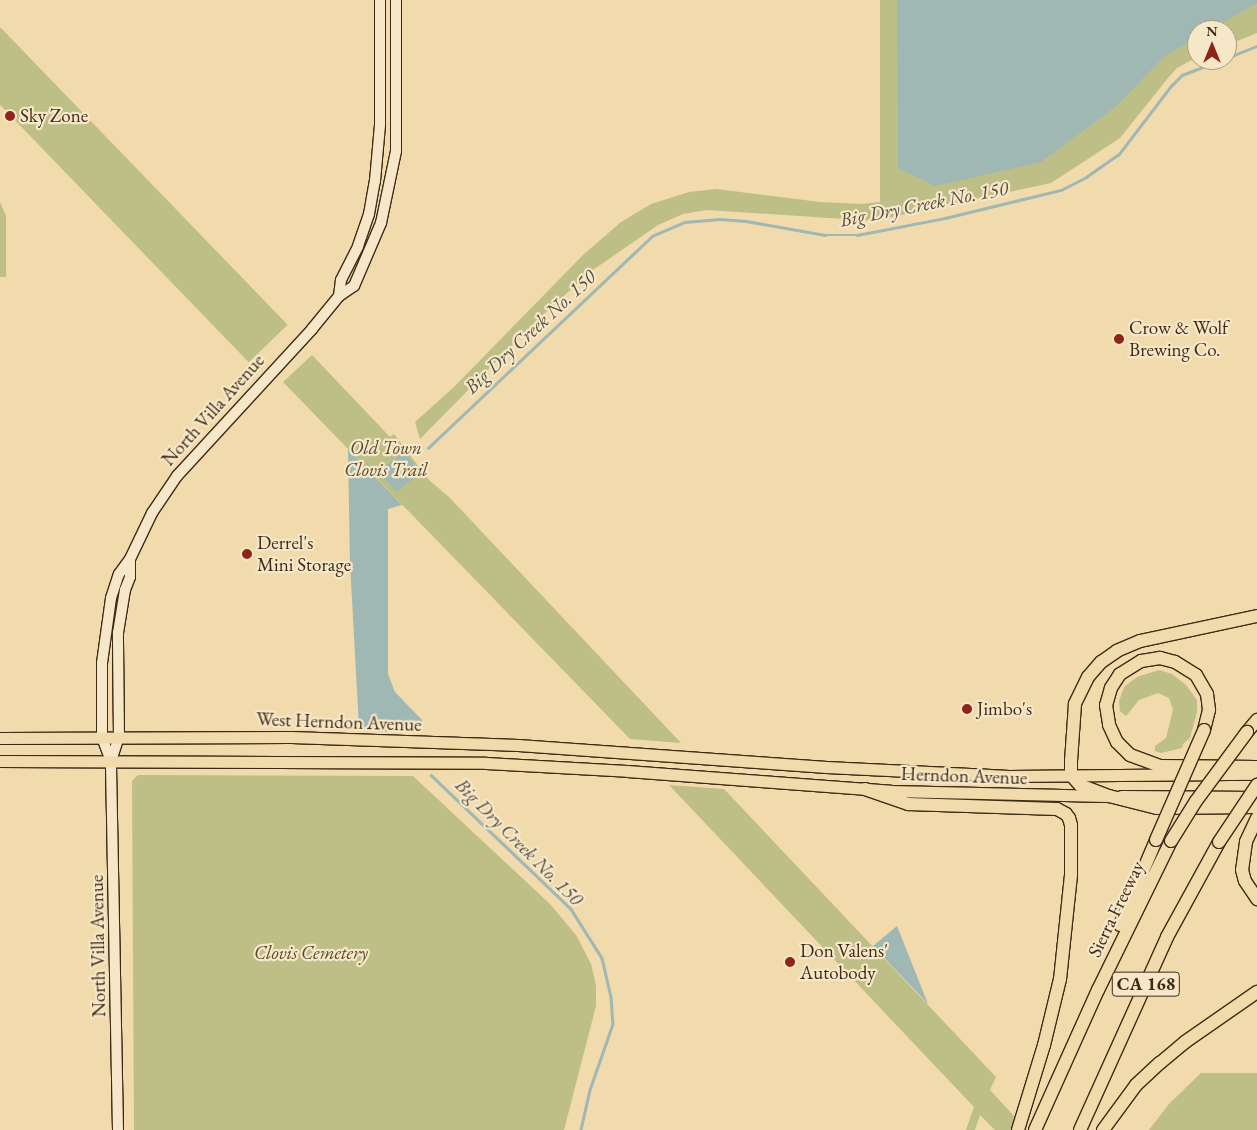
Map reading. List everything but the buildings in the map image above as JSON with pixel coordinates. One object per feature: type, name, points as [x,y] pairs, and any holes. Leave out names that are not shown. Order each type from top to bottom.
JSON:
[{"type":"highway","points":[[1257,616],[1140,641],[1117,651],[1101,662],[1088,677],[1075,704],[1071,775],[1080,785],[1109,796],[1157,808],[1257,807]]},
{"type":"highway","points":[[1098,990],[1117,932],[1156,840],[1204,730],[1209,710],[1207,694],[1196,675],[1183,665],[1160,658],[1141,661],[1120,674],[1111,688],[1106,705],[1108,725],[1117,742],[1134,757],[1161,766],[1257,767]]},
{"type":"highway","name":"Sierra Freeway","points":[[1035,1130],[1098,990],[1171,841],[1196,801],[1257,720]]},
{"type":"highway","name":"CA 168","points":[[1080,1130],[1167,937],[1219,842],[1257,785]]},
{"type":"highway","points":[[865,789],[908,804],[1057,809],[1069,818],[1071,825],[1071,875],[1066,940],[1052,1014],[1018,1130]]},
{"type":"highway","points":[[1257,818],[1242,856],[1242,870],[1245,881],[1257,899]]},
{"type":"highway","points":[[1103,1130],[1136,1085],[1160,1063],[1185,1042],[1257,992]]},
{"type":"main road","points":[[339,296],[341,280],[358,246],[369,214],[375,181],[380,125],[380,0]]},
{"type":"main road","name":"North Villa Avenue","points":[[118,1130],[111,761],[102,737],[105,633],[114,587],[152,513],[176,476],[312,329],[339,296],[354,286],[381,223],[396,151],[396,0]]},
{"type":"main road","name":"North Villa Avenue","points":[[111,761],[119,737],[118,633],[125,590],[130,577],[130,559]]},
{"type":"main road","name":"West Herndon Avenue","points":[[0,738],[291,738],[518,745],[677,755]]},
{"type":"main road","name":"Herndon Avenue","points":[[677,755],[918,772],[1009,776],[1257,774]]},
{"type":"main road","name":"West Herndon Avenue","points":[[0,761],[434,762],[533,765],[671,774]]},
{"type":"main road","name":"Herndon Avenue","points":[[671,774],[865,789],[1005,795],[1257,797]]},
{"type":"green space","points":[[880,0],[1257,0],[1257,33],[1237,41],[1237,20],[1187,20],[1187,62],[1177,68],[1168,78],[1120,138],[1051,183],[874,221],[707,210],[683,214],[658,225],[590,272],[533,324],[420,439],[415,422],[454,387],[583,255],[621,222],[651,204],[689,192],[716,189],[820,202],[861,204],[880,202]]},
{"type":"green space","points":[[0,27],[288,325],[249,362],[0,105]]},
{"type":"green space","points":[[0,202],[6,216],[6,277],[0,277]]},
{"type":"green space","name":"Old Town Clovis Trail","points":[[312,355],[390,437],[394,434],[429,480],[449,497],[681,743],[630,739],[283,382]]},
{"type":"green space","points":[[1159,670],[1172,674],[1186,685],[1197,700],[1197,712],[1190,738],[1183,744],[1182,748],[1161,753],[1155,751],[1155,746],[1166,738],[1173,710],[1169,698],[1158,693],[1139,700],[1126,716],[1120,711],[1119,701],[1124,687],[1137,677]]},
{"type":"green space","name":"Clovis Cemetery","points":[[138,775],[413,776],[550,904],[576,935],[591,964],[596,985],[596,1006],[564,1130],[134,1130],[132,781]]},
{"type":"green space","points":[[669,785],[724,789],[996,1077],[990,1090],[1027,1130],[995,1130],[980,1115],[975,1130],[966,1130],[974,1107]]},
{"type":"green space","points":[[1201,1073],[1257,1073],[1257,1130],[1149,1130],[1169,1104]]},
{"type":"water","points":[[897,0],[1257,0],[1257,3],[1227,20],[1187,20],[1187,43],[1165,56],[1114,108],[1041,162],[935,186],[898,168]]},
{"type":"water","points":[[348,449],[402,505],[388,509],[388,674],[395,692],[422,720],[423,730],[404,729],[382,732],[359,728],[350,563]]},
{"type":"water","points":[[403,453],[414,463],[421,476],[411,480],[397,492],[377,472]]},
{"type":"water","points":[[897,926],[928,1004],[873,946]]},
{"type":"waterway","name":"Big Dry Creek No. 150","points":[[1237,54],[1257,46]]},
{"type":"waterway","name":"Big Dry Creek No. 150","points":[[428,448],[652,236],[685,222],[719,219],[746,221],[825,235],[857,235],[945,218],[1061,190],[1086,177],[1119,154],[1171,86],[1182,75],[1195,70]]},
{"type":"waterway","name":"Big Dry Creek No. 150","points":[[431,775],[571,909],[602,958],[611,997],[613,1024],[590,1090],[581,1130]]},
{"type":"place","name":"Sky Zone","points":[[10,116]]},
{"type":"place","name":"Crow & Wolf Brewing Co.","points":[[1119,339]]},
{"type":"place","name":"Derrel's Mini Storage","points":[[247,554]]},
{"type":"place","name":"Jimbo's","points":[[967,709]]},
{"type":"place","name":"Don Valens' Autobody","points":[[790,962]]}]
